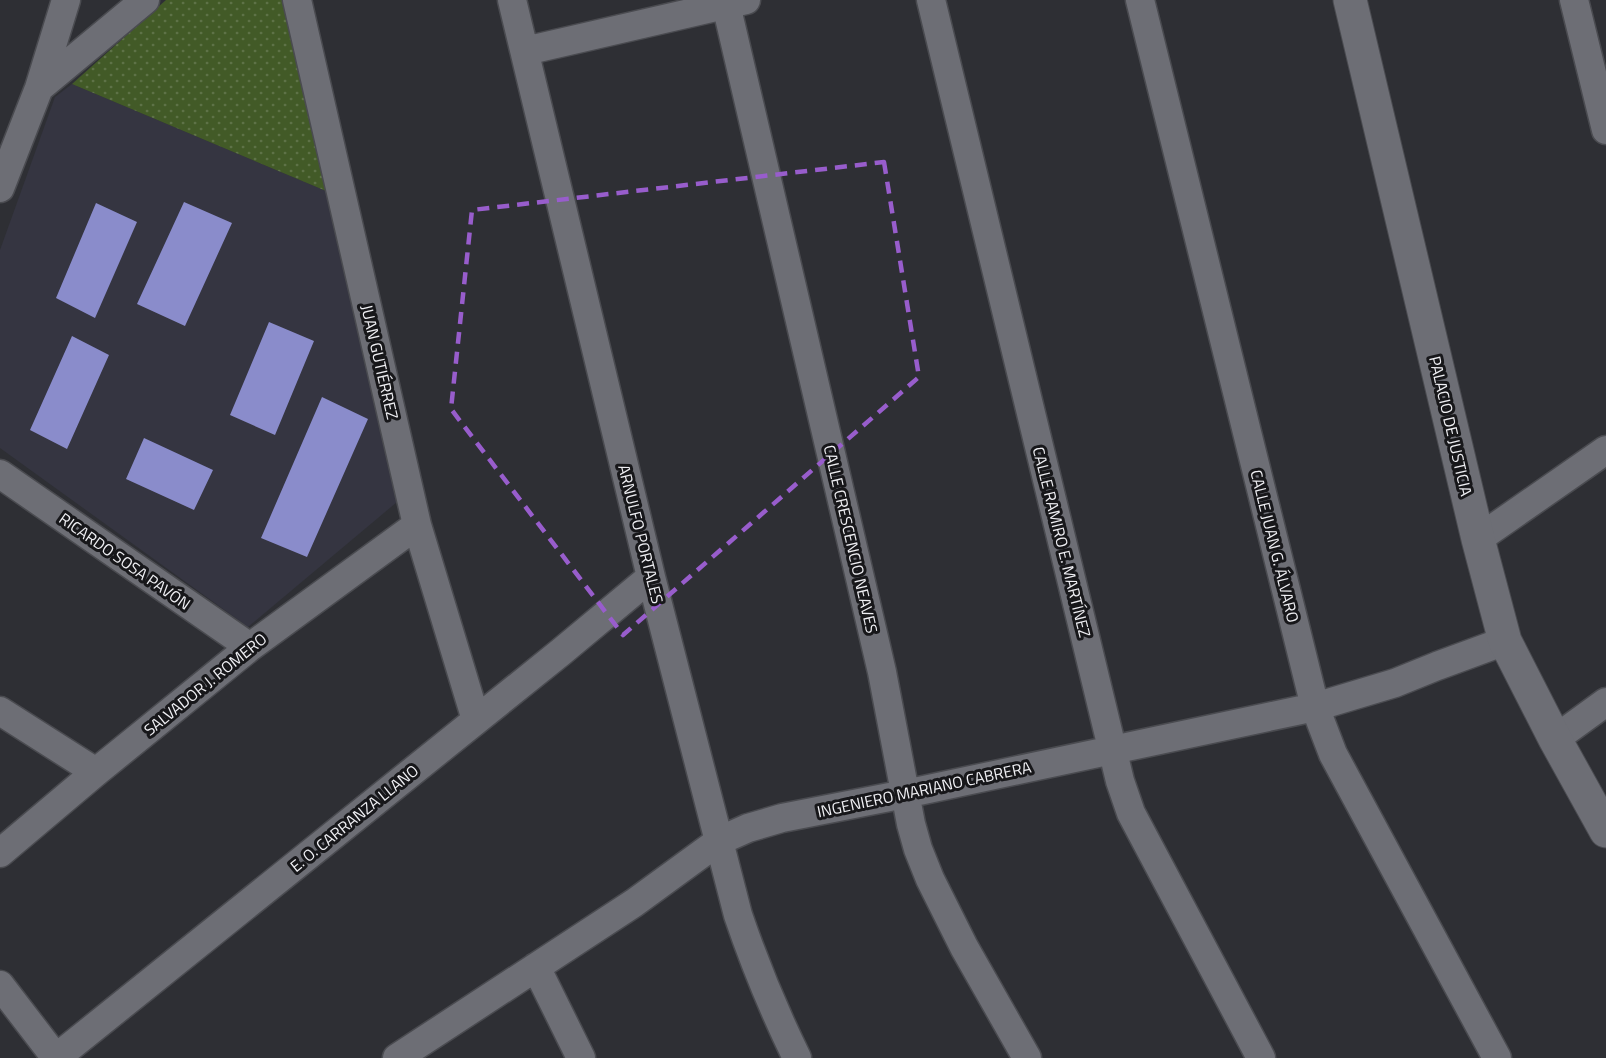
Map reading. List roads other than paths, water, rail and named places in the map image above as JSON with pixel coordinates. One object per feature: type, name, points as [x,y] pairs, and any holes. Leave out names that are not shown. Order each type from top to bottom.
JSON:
[{"type":"street","points":[[0,188],[39,88],[66,0]]},
{"type":"street","points":[[39,88],[145,0]]},
{"type":"street","name":"JUAN GUTIÉRREZ","points":[[297,0],[417,525],[476,720]]},
{"type":"street","name":"ARNULFO PORTALES","points":[[512,0],[651,577],[738,915],[753,961],[775,1014],[797,1058]]},
{"type":"street","name":"CALLE RAMIRO E. MARTÍNEZ","points":[[931,0],[1120,781],[1131,813],[1261,1058]]},
{"type":"street","name":"CALLE JUAN G. ÁLVARO","points":[[1140,0],[1315,707],[1334,754],[1497,1058]]},
{"type":"street","name":"PALACIO DE JUSTICIA","points":[[1350,0],[1504,641],[1606,831]]},
{"type":"street","points":[[1574,0],[1606,130]]},
{"type":"street","points":[[525,51],[733,2]]},
{"type":"street","name":"CALLE CRESCENCIO NEAVES","points":[[733,2],[879,660],[910,824],[930,879],[964,946],[1027,1058]]},
{"type":"street","points":[[1478,539],[1606,450]]},
{"type":"street","name":"RICARDO SOSA PAVÓN","points":[[0,474],[250,647]]},
{"type":"street","name":"SALVADOR J. ROMERO","points":[[0,853],[250,647],[417,525]]},
{"type":"street","name":"E. O. CARRANZA LLANO","points":[[56,1058],[553,659],[651,577]]},
{"type":"street","name":"INGENIERO MARIANO CABRERA","points":[[397,1058],[634,903],[719,841],[748,828],[782,818],[1315,707],[1395,683],[1504,641]]},
{"type":"street","points":[[1555,739],[1606,702]]},
{"type":"street","points":[[0,711],[96,772]]},
{"type":"street","points":[[536,967],[581,1058]]},
{"type":"street","points":[[0,985],[56,1058]]}]
